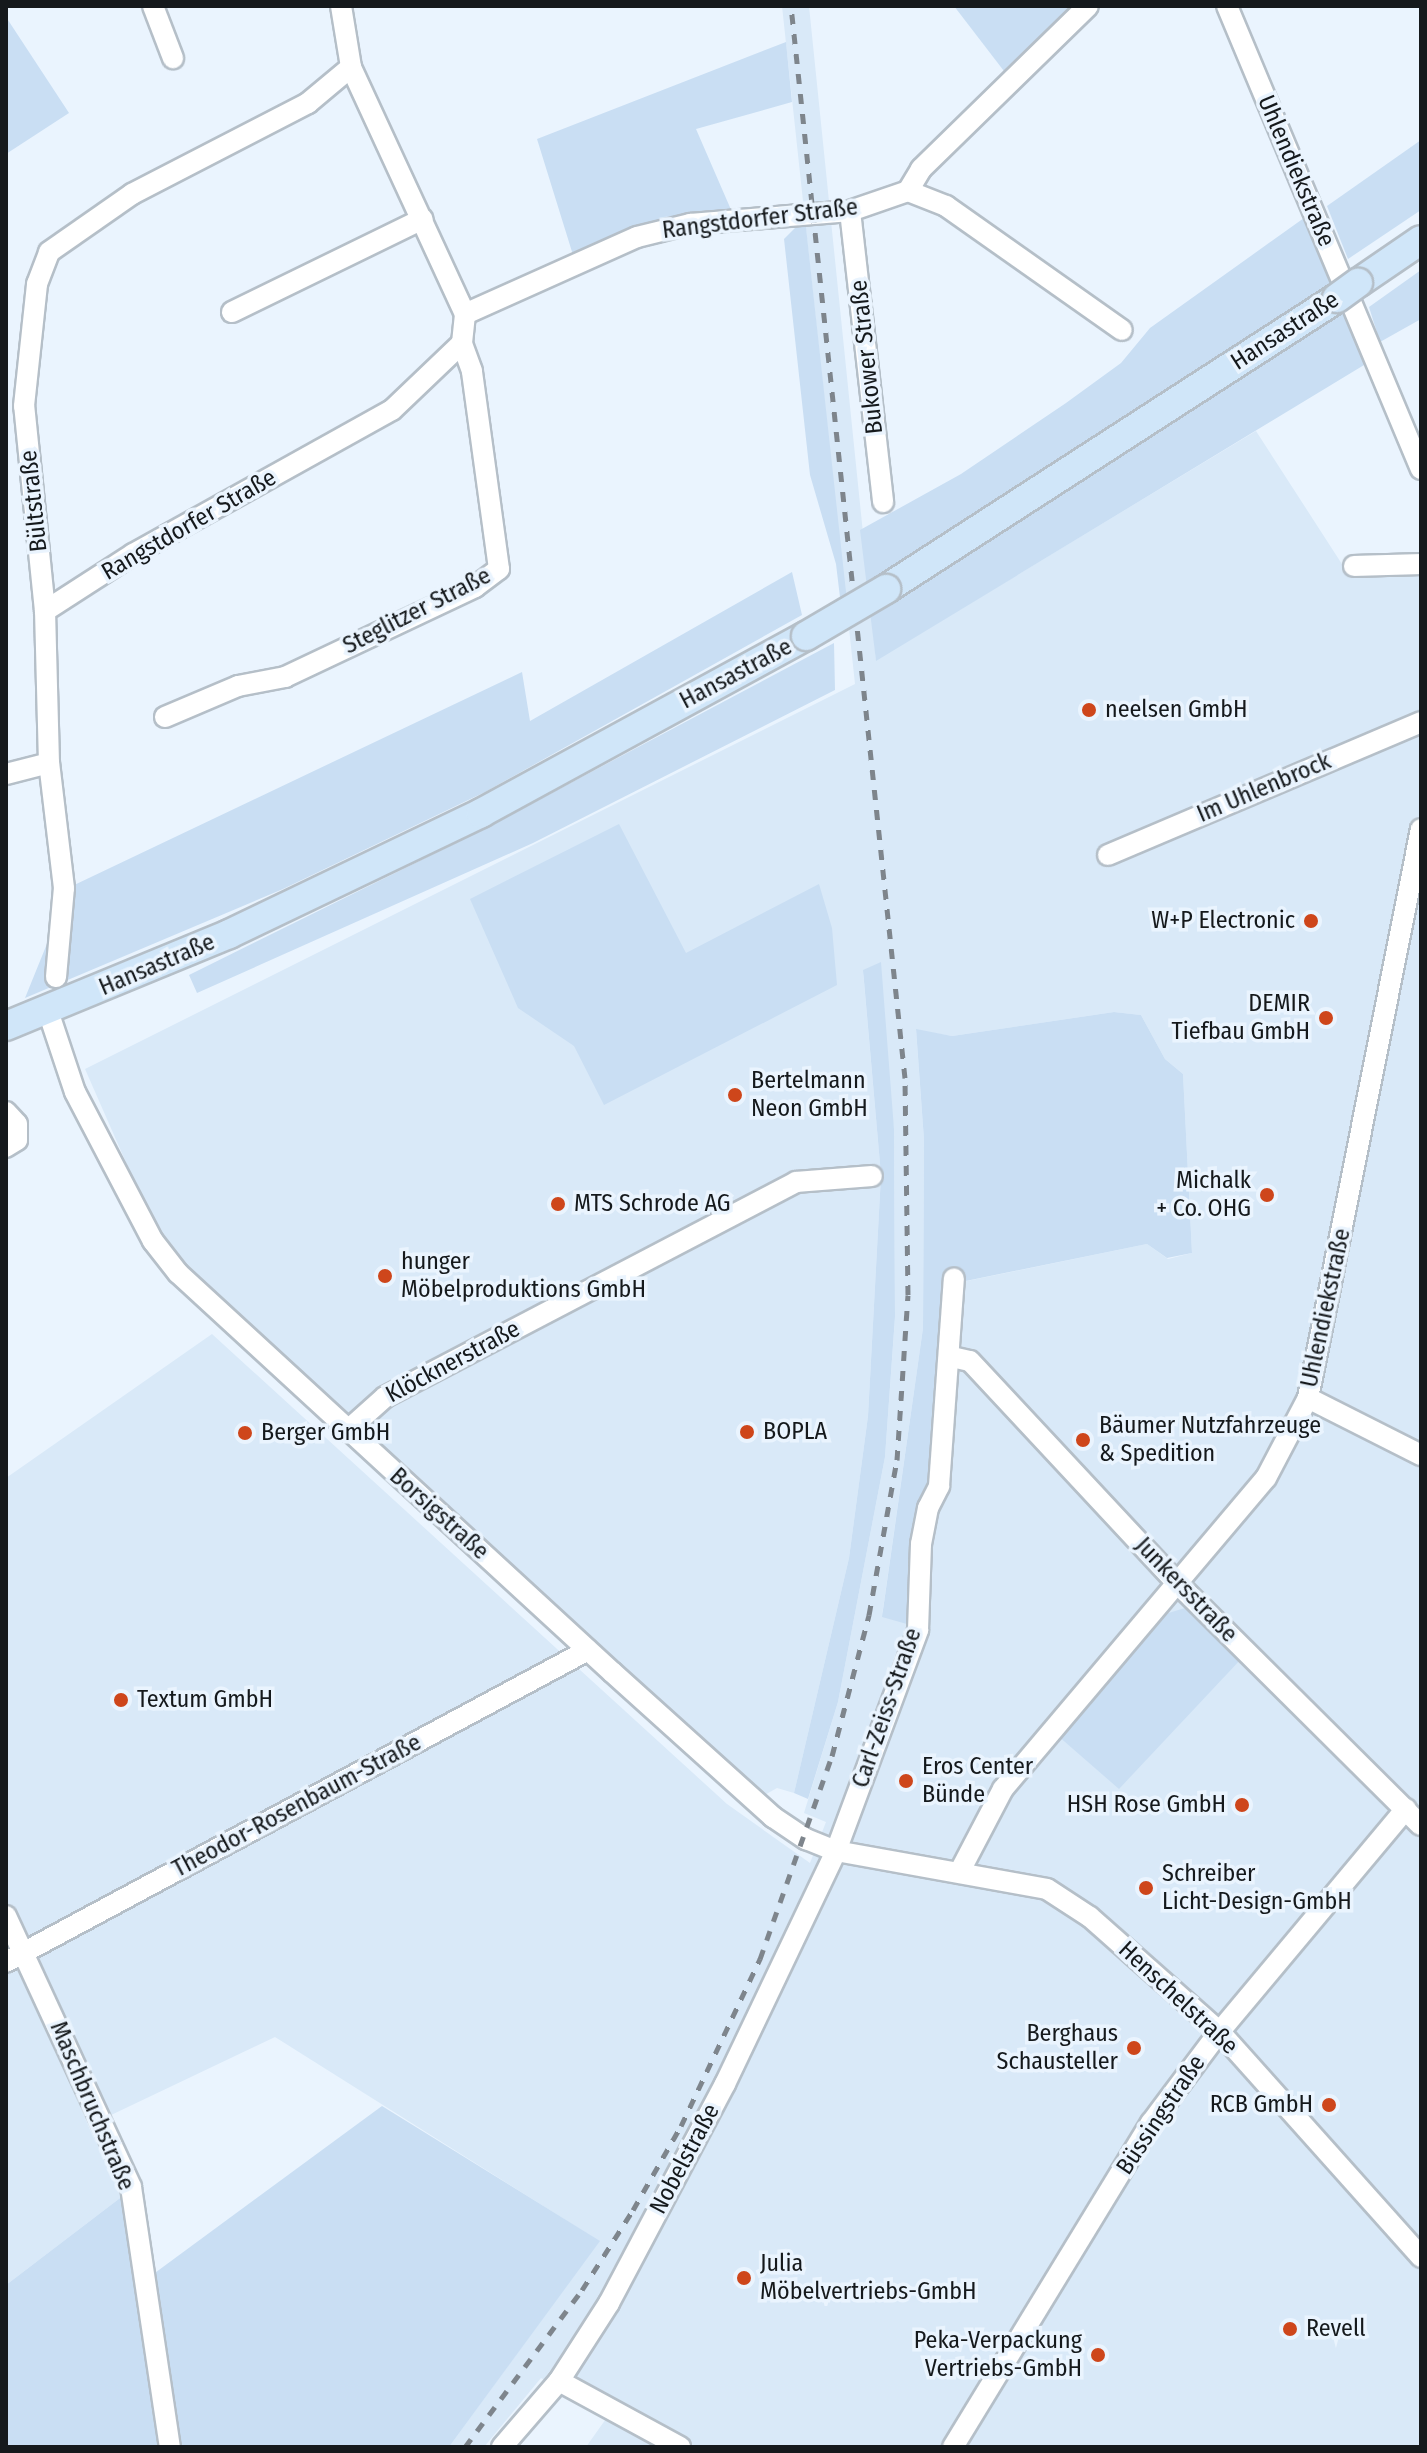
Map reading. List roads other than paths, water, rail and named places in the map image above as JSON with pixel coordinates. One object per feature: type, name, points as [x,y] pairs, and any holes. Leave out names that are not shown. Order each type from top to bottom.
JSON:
[{"type":"main road","name":"Hansastraße","points":[[6,1026],[229,934],[481,813],[806,636],[886,589],[1421,240]]},
{"type":"street","points":[[153,6],[173,58]]},
{"type":"street","points":[[341,6],[351,67],[465,314],[462,343]]},
{"type":"street","points":[[1088,6],[921,169],[908,191],[946,206],[1122,330]]},
{"type":"street","name":"Uhlendiekstraße","points":[[1227,6],[1421,469]]},
{"type":"street","name":"Bültstraße","points":[[56,977],[64,888],[49,763],[45,611],[24,406],[37,284],[49,252],[132,194],[308,103],[351,67]]},
{"type":"street","name":"Rangstdorfer Straße","points":[[465,314],[637,237],[690,224],[850,211],[908,191]]},
{"type":"street","name":"Bukower Straße","points":[[850,211],[883,502]]},
{"type":"street","points":[[232,312],[423,219]]},
{"type":"street","name":"Rangstdorfer Straße","points":[[45,611],[133,554],[392,410],[462,343]]},
{"type":"street","name":"Steglitzer Straße","points":[[165,717],[238,686],[285,677],[475,587],[499,569],[472,371],[462,343]]},
{"type":"street","points":[[6,421],[24,406]]},
{"type":"street","points":[[1354,566],[1421,564]]},
{"type":"street","name":"Im Uhlenbrock","points":[[1108,855],[1421,722]]},
{"type":"street","points":[[6,774],[49,763]]},
{"type":"street","name":"Uhlendiekstraße","points":[[961,1869],[1003,1789],[1266,1478],[1308,1398],[1421,829]]},
{"type":"street","name":"Borsigstraße","points":[[48,1011],[75,1092],[153,1241],[178,1273],[347,1431],[773,1817],[836,1851],[961,1869]]},
{"type":"street","points":[[6,1112],[17,1124],[17,1140],[6,1147]]},
{"type":"street","name":"Klöcknerstraße","points":[[347,1431],[385,1397],[796,1182],[872,1176]]},
{"type":"street","name":"Carl-Zeiss-Straße","points":[[836,1851],[918,1630],[921,1544],[928,1508],[939,1486],[952,1357],[954,1279]]},
{"type":"street","name":"Junkersstraße","points":[[952,1357],[970,1361],[1178,1584],[1421,1825]]},
{"type":"street","points":[[1308,1398],[1421,1455]]},
{"type":"street","name":"Theodor-Rosenbaum-Straße","points":[[15,1958],[588,1650]]},
{"type":"street","name":"Büssingstraße","points":[[953,2447],[1151,2123],[1220,2032],[1406,1809]]},
{"type":"street","name":"Nobelstraße","points":[[502,2447],[559,2381],[609,2303],[725,2084],[836,1851]]},
{"type":"street","name":"Henschelstraße","points":[[961,1869],[1047,1889],[1090,1917],[1220,2032],[1421,2257]]},
{"type":"street","name":"Maschbruchstraße","points":[[6,1916],[15,1958],[131,2187],[170,2447]]},
{"type":"street","points":[[559,2381],[680,2447]]},
{"type":"railway","points":[[465,2447],[582,2290],[633,2210],[681,2126],[760,1959],[832,1756],[869,1615],[897,1460],[908,1295],[905,1078],[791,6]]},
{"type":"place","name":"neelsen GmbH","points":[[1089,710]]},
{"type":"place","name":"W+P Electronic","points":[[1311,921]]},
{"type":"place","name":"DEMIR Tiefbau GmbH","points":[[1326,1018]]},
{"type":"place","name":"Bertelmann Neon GmbH","points":[[735,1095]]},
{"type":"place","name":"Michalk + Co. OHG","points":[[1267,1195]]},
{"type":"place","name":"MTS Schrode AG","points":[[558,1204]]},
{"type":"place","name":"hunger Möbelproduktions GmbH","points":[[385,1276]]},
{"type":"place","name":"BOPLA","points":[[747,1432]]},
{"type":"place","name":"Berger GmbH","points":[[245,1433]]},
{"type":"place","name":"Bäumer Nutzfahrzeuge & Spedition","points":[[1083,1440]]},
{"type":"place","name":"Textum GmbH","points":[[121,1700]]},
{"type":"place","name":"Eros Center Bünde","points":[[906,1781]]},
{"type":"place","name":"HSH Rose GmbH","points":[[1242,1805]]},
{"type":"place","name":"Schreiber Licht-Design-GmbH","points":[[1146,1888]]},
{"type":"place","name":"Berghaus Schausteller","points":[[1134,2048]]},
{"type":"place","name":"RCB GmbH","points":[[1329,2105]]},
{"type":"place","name":"Julia Möbelvertriebs-GmbH","points":[[744,2278]]},
{"type":"place","name":"Revell","points":[[1290,2329]]},
{"type":"place","name":"Peka-Verpackung Vertriebs-GmbH","points":[[1098,2355]]}]
